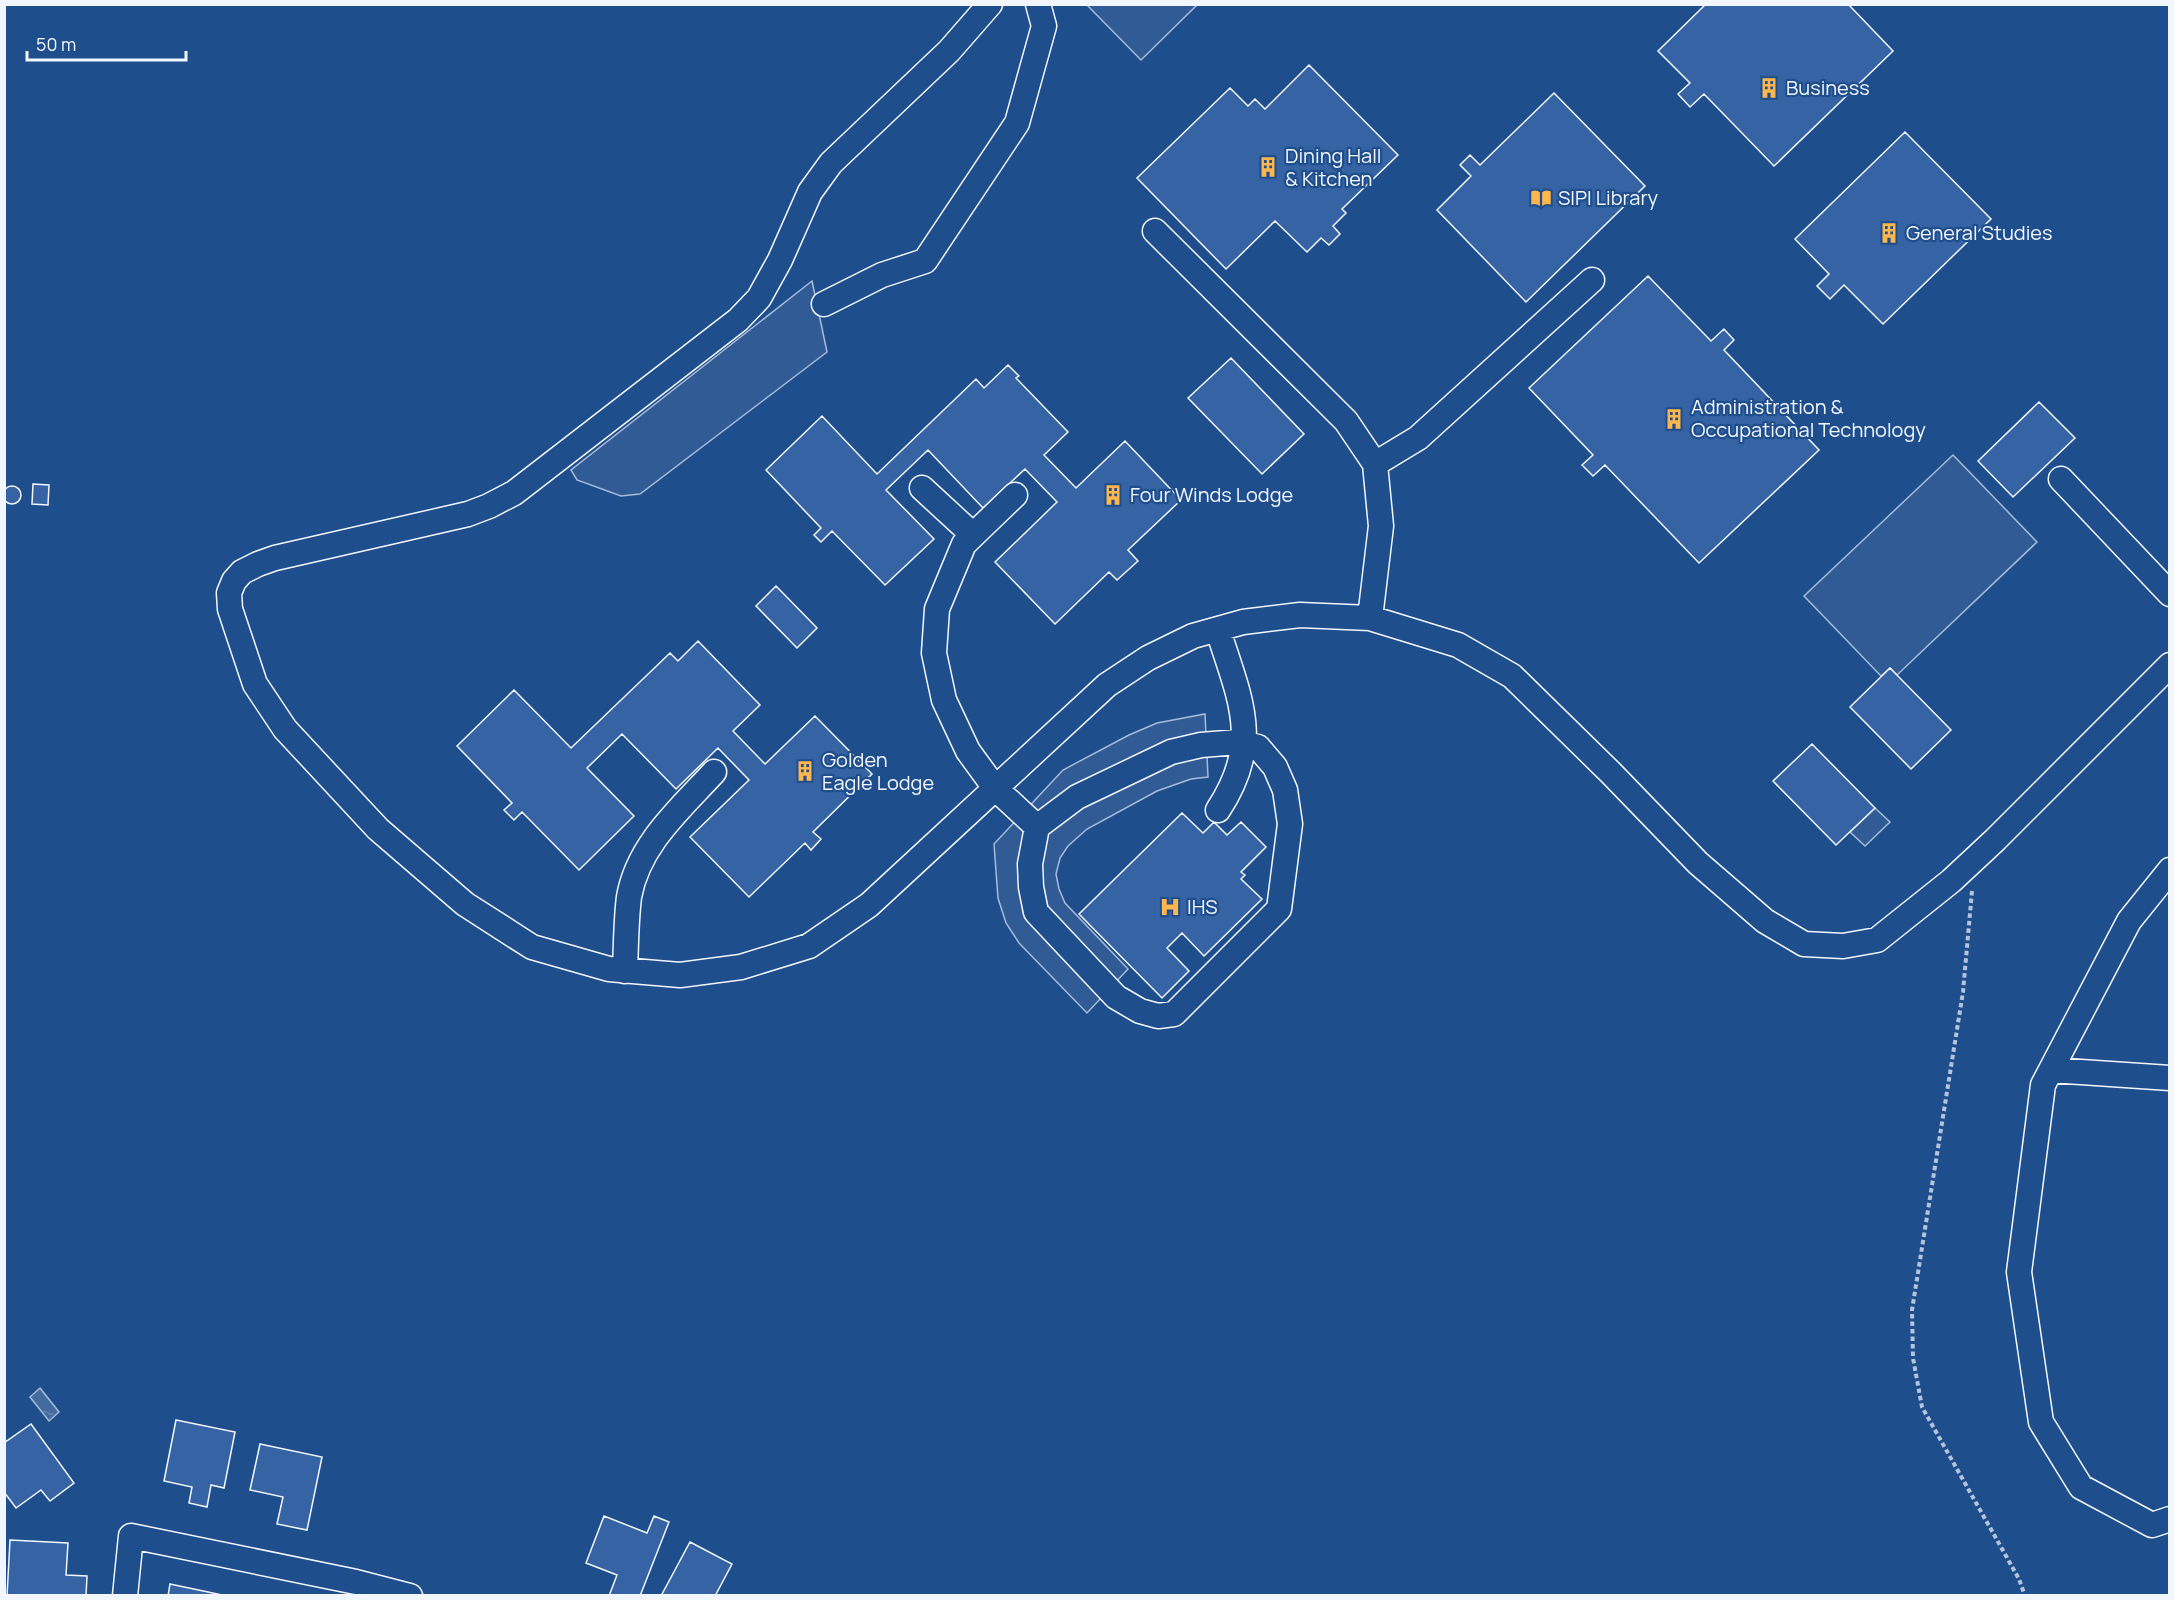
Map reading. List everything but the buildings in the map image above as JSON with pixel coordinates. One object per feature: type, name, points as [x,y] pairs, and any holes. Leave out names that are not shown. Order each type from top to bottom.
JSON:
[{"type":"street","points":[[990,4],[941,59],[831,163],[810,192],[780,260],[759,298],[738,320],[514,493],[468,514],[275,558],[242,572],[234,581],[229,593],[230,609],[255,684],[285,729],[378,830],[465,904],[532,947],[609,969],[680,975],[741,967],[809,946],[869,905],[1107,686],[1148,658],[1193,636],[1243,622],[1300,615],[1370,618],[1458,645],[1512,676],[1698,863],[1765,921],[1804,944],[1843,946],[1877,940],[1951,881],[1995,840],[2169,665]]},
{"type":"street","points":[[824,304],[882,276],[925,261],[1017,123],[1044,26],[1038,4]]},
{"type":"street","points":[[1155,231],[1346,421],[1375,464],[1381,526],[1370,618]]},
{"type":"street","points":[[1375,464],[1418,438],[1592,280]]},
{"type":"street","points":[[2061,479],[2169,594]]},
{"type":"street","points":[[922,488],[973,535]]},
{"type":"street","points":[[1015,495],[964,544],[937,609],[934,653],[944,700],[968,751],[995,788],[1037,827]]},
{"type":"street","points":[[1218,630],[1244,718],[1245,744],[1230,791],[1218,810]]},
{"type":"street","points":[[1238,742],[1258,747],[1275,767],[1285,790],[1290,824],[1279,909],[1174,1014],[1158,1016],[1140,1011],[1116,997],[1036,912],[1030,887],[1030,864],[1037,827],[1077,797],[1171,752],[1201,745],[1238,742]]},
{"type":"street","points":[[625,971],[630,896],[638,867],[653,838],[714,772]]},
{"type":"street","points":[[2169,870],[2129,921],[2043,1085],[2019,1272],[2041,1422],[2081,1487],[2152,1525],[2169,1519]]},
{"type":"street","points":[[2051,1070],[2169,1078]]},
{"type":"street","points":[[125,1596],[131,1536],[410,1596]]},
{"type":"path","points":[[1975,857],[1963,992],[1912,1310],[1913,1358],[1922,1407],[2019,1579],[2025,1596]]},
{"type":"shaded area","points":[[1087,5],[1197,5],[1141,60]]},
{"type":"shaded area","points":[[812,281],[827,352],[640,494],[621,496],[577,480],[571,470]]},
{"type":"shaded area","points":[[1953,455],[2037,542],[1897,675],[1890,668],[1881,676],[1804,596]]},
{"type":"shaded area","points":[[1205,714],[1208,777],[1191,779],[1157,791],[1087,829],[1068,846],[1060,858],[1056,874],[1065,903],[1128,969],[1087,1013],[1019,943],[1006,923],[998,898],[994,844],[1063,770],[1157,723]]},
{"type":"shaded area","points":[[1875,808],[1890,822],[1865,846],[1850,832]]},
{"type":"water","points":[[40,1388],[59,1412],[49,1421],[30,1397]]},
{"type":"place","name":"Business","points":[[1769,88]]},
{"type":"place","name":"Dining Hall & Kitchen","points":[[1268,167]]},
{"type":"place","name":"SIPI Library","points":[[1541,198]]},
{"type":"place","name":"General Studies","points":[[1889,233]]},
{"type":"place","name":"Administration & Occupational Technology","points":[[1674,419]]},
{"type":"place","name":"Four Winds Lodge","points":[[1113,495]]},
{"type":"place","name":"Golden Eagle Lodge","points":[[805,771]]},
{"type":"place","name":"IHS","points":[[1170,907]]}]
